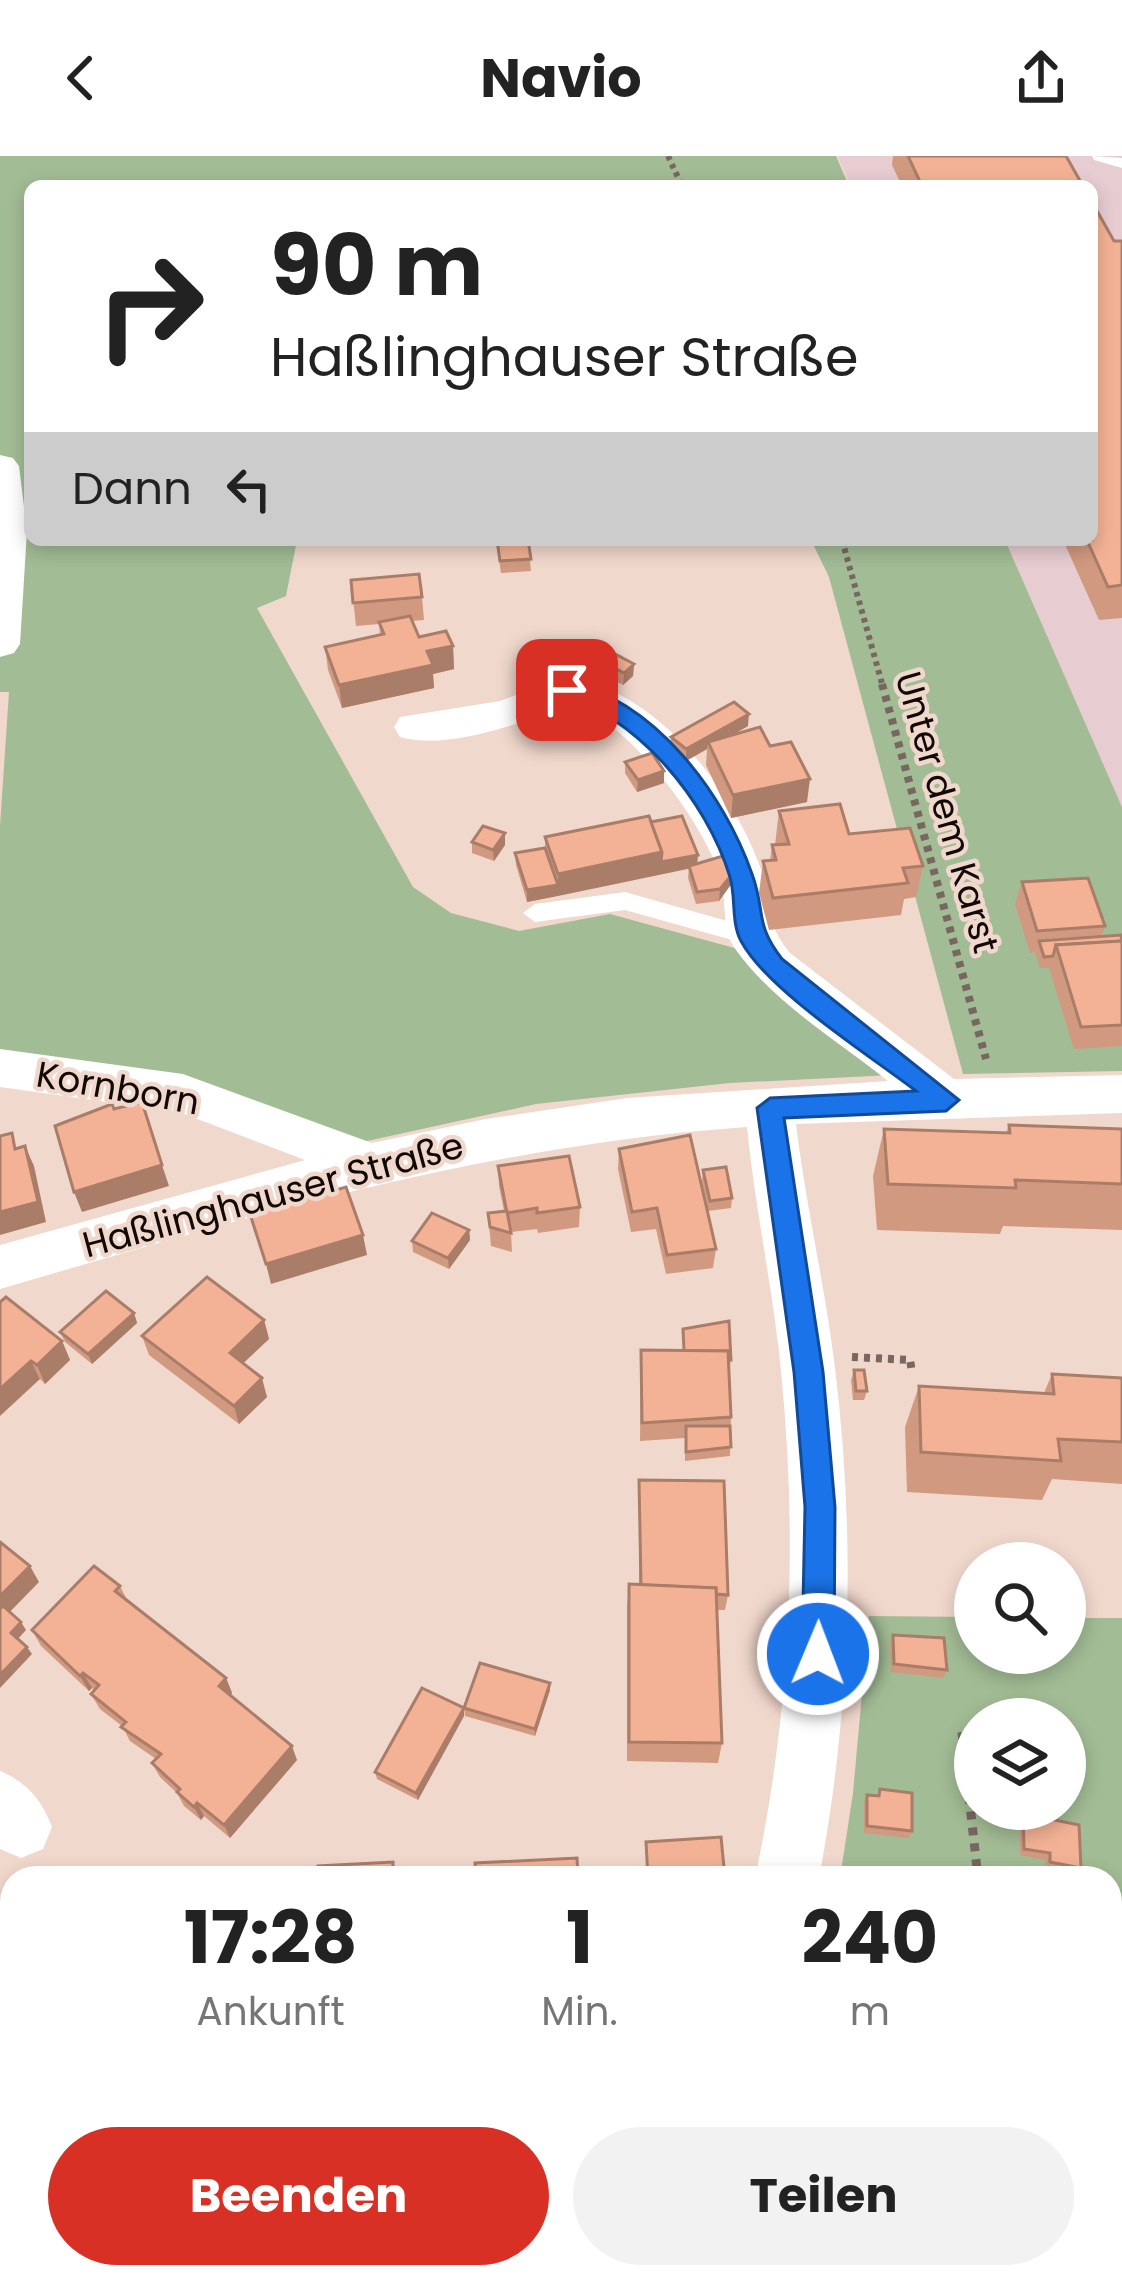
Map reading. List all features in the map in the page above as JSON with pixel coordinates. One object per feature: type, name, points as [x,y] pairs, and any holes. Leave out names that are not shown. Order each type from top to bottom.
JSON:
[{"type":"street","points":[[0,466],[7,490],[8,539],[0,644]]},
{"type":"street","points":[[415,727],[506,714],[567,690],[590,694],[665,753],[719,819],[743,880],[750,936],[774,965],[946,1100]]},
{"type":"street","name":"Kornborn","points":[[0,1068],[183,1093],[369,1163]]},
{"type":"street","name":"Haßlinghauser Straße","points":[[0,1268],[369,1163],[556,1127],[770,1108],[1122,1094]]},
{"type":"street","points":[[770,1108],[808,1372],[820,1507],[817,1687],[790,1866]]},
{"type":"lane","points":[[1100,156],[1122,163]]},
{"type":"lane","points":[[535,913],[625,901],[750,936]]},
{"type":"path","name":"Unter dem Karst","points":[[844,546],[996,1098]]},
{"type":"path","points":[[845,1357],[910,1360],[912,1372]]},
{"type":"path","points":[[973,1830],[977,1866]]},
{"type":"shaded area","points":[[838,156],[1122,156],[1122,807],[1008,546],[1098,546],[1098,180],[848,180]]},
{"type":"green space","points":[[0,156],[836,156],[846,180],[24,180],[24,546],[296,546],[286,596],[257,608],[413,887],[451,913],[519,931],[610,914],[749,952],[892,1075],[730,1083],[536,1104],[358,1143],[0,1058],[0,826],[9,692],[0,692]]},
{"type":"green space","points":[[814,546],[1008,546],[1122,807],[1122,1071],[963,1074],[829,577]]},
{"type":"green space","points":[[869,1616],[954,1617],[954,1674],[1086,1674],[1086,1618],[1122,1618],[1122,1866],[842,1866]]},
{"type":"building","points":[[908,156],[1066,156],[1080,180],[919,180]]},
{"type":"building","points":[[1098,213],[1114,241],[1122,241],[1122,585],[1108,587],[1090,546],[1098,546]]},
{"type":"building","points":[[498,546],[529,546],[531,559],[500,561]]},
{"type":"building","points":[[419,574],[422,597],[353,603],[351,580]]},
{"type":"building","points":[[410,616],[419,637],[446,631],[453,646],[427,651],[433,665],[339,685],[325,647],[384,634],[379,622]]},
{"type":"building","points":[[602,647],[634,664],[624,673],[592,656]]},
{"type":"building","points":[[734,702],[749,714],[686,749],[671,737]]},
{"type":"building","points":[[760,727],[770,746],[791,742],[810,779],[733,795],[708,742]]},
{"type":"building","points":[[652,753],[664,771],[638,780],[625,762]]},
{"type":"building","points":[[840,804],[849,834],[910,828],[923,866],[903,868],[908,883],[773,898],[763,861],[776,860],[772,845],[789,844],[779,811]]},
{"type":"building","points":[[649,816],[662,852],[558,874],[545,837]]},
{"type":"building","points":[[682,816],[698,855],[661,862],[651,822]]},
{"type":"building","points":[[483,826],[505,833],[493,850],[472,842]]},
{"type":"building","points":[[545,848],[558,885],[527,890],[515,853]]},
{"type":"building","points":[[723,856],[734,872],[720,889],[697,892],[689,866]]},
{"type":"building","points":[[1088,878],[1105,926],[1037,931],[1022,882]]},
{"type":"building","points":[[1121,935],[1122,941],[1056,945],[1053,956],[1044,957],[1039,941]]},
{"type":"building","points":[[1122,941],[1122,1025],[1081,1027],[1056,945]]},
{"type":"building","points":[[142,1102],[162,1165],[74,1192],[55,1126],[112,1104],[114,1109]]},
{"type":"building","points":[[1009,1125],[1122,1129],[1122,1184],[1015,1180],[1016,1188],[888,1184],[884,1129],[1010,1133]]},
{"type":"building","points":[[12,1133],[15,1149],[25,1146],[38,1202],[0,1212],[0,1136]]},
{"type":"building","points":[[690,1135],[716,1249],[667,1255],[657,1208],[632,1212],[619,1149]]},
{"type":"building","points":[[569,1156],[580,1207],[507,1213],[498,1166]]},
{"type":"building","points":[[726,1167],[732,1198],[710,1201],[703,1170]]},
{"type":"building","points":[[346,1187],[363,1235],[266,1264],[250,1214]]},
{"type":"building","points":[[507,1211],[511,1233],[490,1227],[488,1213]]},
{"type":"building","points":[[432,1213],[469,1230],[448,1258],[412,1241]]},
{"type":"building","points":[[207,1277],[264,1320],[230,1353],[262,1378],[234,1406],[142,1336]]},
{"type":"building","points":[[106,1291],[134,1313],[88,1354],[60,1332]]},
{"type":"building","points":[[6,1297],[62,1341],[37,1365],[31,1361],[0,1389],[0,1302]]},
{"type":"building","points":[[729,1321],[731,1360],[728,1351],[684,1351],[683,1329]]},
{"type":"building","points":[[641,1350],[728,1351],[731,1417],[642,1423]]},
{"type":"building","points":[[854,1370],[864,1370],[867,1391],[856,1391]]},
{"type":"building","points":[[1052,1374],[1122,1378],[1122,1442],[1058,1439],[1061,1461],[921,1452],[919,1386],[1054,1394]]},
{"type":"building","points":[[686,1426],[730,1426],[731,1447],[686,1452]]},
{"type":"building","points":[[639,1480],[724,1481],[728,1595],[716,1594],[716,1588],[641,1585]]},
{"type":"building","points":[[0,1542],[30,1566],[0,1596]]},
{"type":"building","points":[[94,1566],[120,1586],[115,1591],[226,1678],[219,1686],[292,1746],[224,1825],[177,1792],[180,1789],[152,1763],[161,1754],[121,1727],[126,1722],[91,1694],[99,1685],[83,1673],[80,1676],[32,1630]]},
{"type":"building","points":[[629,1584],[716,1588],[722,1743],[629,1742]]},
{"type":"building","points":[[3,1606],[21,1622],[11,1633],[27,1647],[0,1675],[0,1609]]},
{"type":"building","points":[[893,1635],[944,1638],[947,1670],[894,1664]]},
{"type":"building","points":[[480,1663],[550,1683],[535,1729],[464,1708]]},
{"type":"building","points":[[422,1688],[464,1708],[416,1793],[375,1772]]},
{"type":"building","points":[[880,1789],[912,1793],[912,1831],[867,1826],[867,1795],[879,1796]]},
{"type":"building","points":[[1024,1830],[1079,1830],[1081,1866],[1050,1862],[1050,1853],[1024,1849]]},
{"type":"building","points":[[721,1837],[724,1866],[647,1866],[646,1842]]},
{"type":"building","points":[[577,1858],[577,1866],[475,1866]]},
{"type":"building","points":[[393,1862],[393,1866],[318,1866]]},
{"type":"route","points":[[567,690],[590,694],[634,725],[665,753],[719,819],[743,880],[750,936],[774,965],[946,1100],[770,1108],[808,1372],[820,1507],[818,1654]]}]
